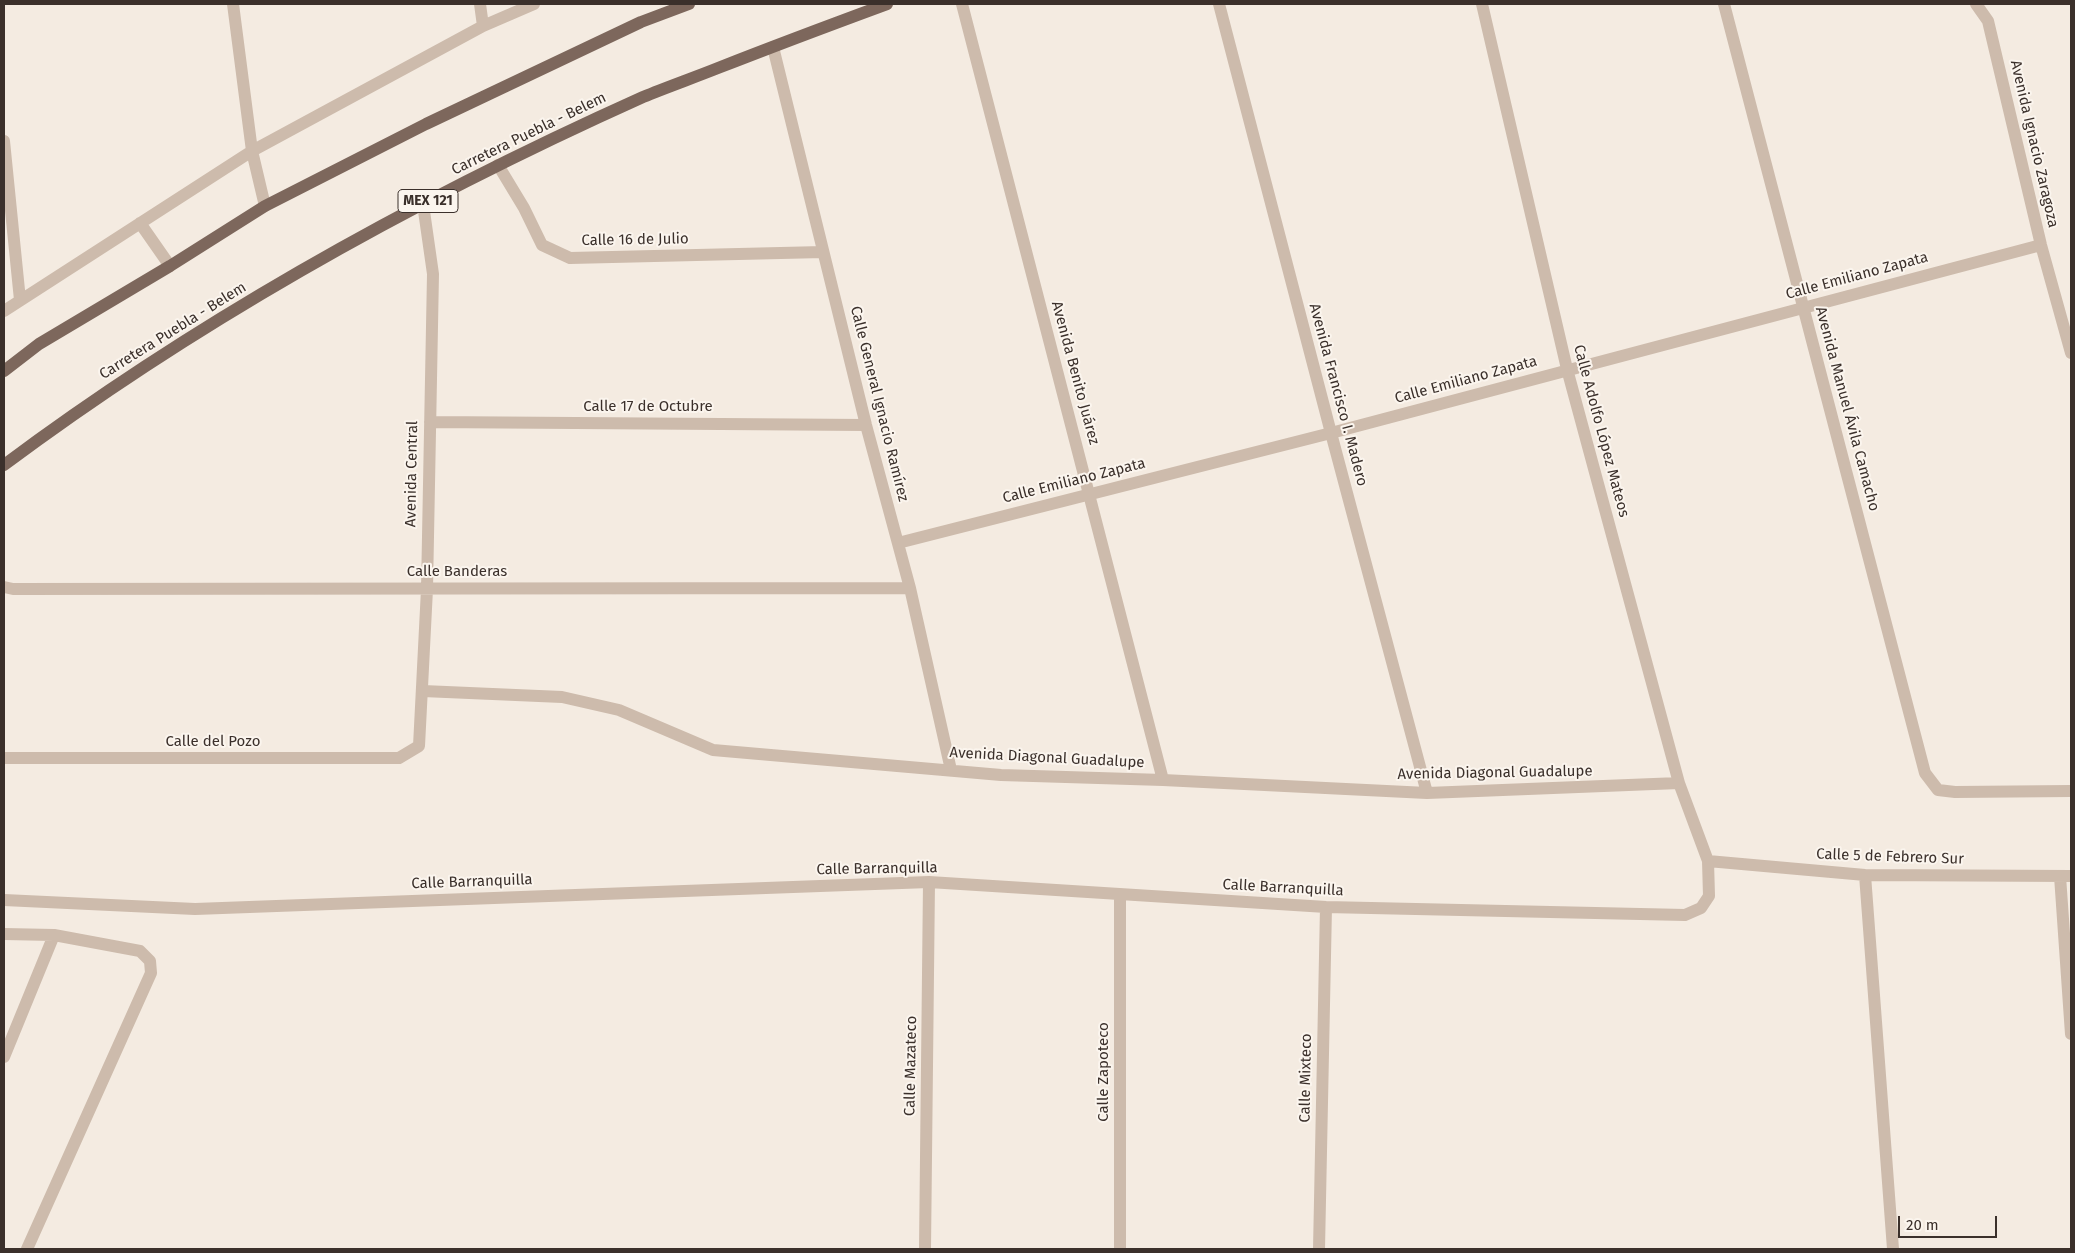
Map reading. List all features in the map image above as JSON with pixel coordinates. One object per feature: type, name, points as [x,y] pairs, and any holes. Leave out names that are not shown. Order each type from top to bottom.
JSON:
[{"type":"main road","points":[[4,371],[39,344],[170,266],[265,206],[426,124],[641,22],[689,4]]},
{"type":"main road","name":"Carretera Puebla - Belem","points":[[4,465],[76,412],[190,336],[318,261],[423,204],[498,165],[645,96],[887,4]]},
{"type":"street","points":[[233,4],[252,151],[265,206]]},
{"type":"street","points":[[480,4],[483,26]]},
{"type":"street","points":[[4,311],[252,151],[483,26],[534,4]]},
{"type":"street","name":"Avenida Benito Juárez","points":[[962,4],[1163,780]]},
{"type":"street","name":"Avenida Francisco I. Madero","points":[[1220,4],[1331,433],[1427,793]]},
{"type":"street","name":"Calle Adolfo López Mateos","points":[[1482,4],[1567,369],[1679,784],[1708,862]]},
{"type":"street","name":"Avenida Manuel Ávila Camacho","points":[[1724,4],[1925,773],[1938,790],[1955,792],[2071,792]]},
{"type":"street","name":"Avenida Ignacio Zaragoza","points":[[1976,4],[1988,21],[2041,245],[2071,353]]},
{"type":"street","name":"Calle General Ignacio Ramírez","points":[[773,47],[866,425],[910,588],[951,770]]},
{"type":"street","points":[[4,141],[20,300]]},
{"type":"street","name":"Calle 16 de Julio","points":[[498,165],[524,208],[542,245],[570,258],[823,252]]},
{"type":"street","name":"Avenida Central","points":[[420,746],[427,588],[433,274],[423,204]]},
{"type":"street","points":[[140,223],[170,266]]},
{"type":"street","name":"Calle Emiliano Zapata","points":[[898,542],[1331,433],[2041,245]]},
{"type":"street","name":"Calle 17 de Octubre","points":[[430,422],[866,425]]},
{"type":"street","name":"Calle Banderas","points":[[4,587],[13,589],[910,588]]},
{"type":"street","name":"Avenida Diagonal Guadalupe","points":[[423,691],[562,697],[619,710],[712,750],[1001,775],[1163,780],[1427,793],[1679,784]]},
{"type":"street","name":"Calle del Pozo","points":[[4,758],[399,758],[420,746]]},
{"type":"street","name":"Calle 5 de Febrero Sur","points":[[1708,862],[1865,875],[2065,876]]},
{"type":"street","name":"Calle Barranquilla","points":[[4,900],[195,909],[929,882],[1120,896],[1326,907],[1685,915],[1701,908],[1709,896],[1708,862]]},
{"type":"street","points":[[1865,875],[1893,1249]]},
{"type":"street","points":[[2065,876],[2071,1034]]},
{"type":"street","name":"Calle Mazateco","points":[[925,1249],[929,882]]},
{"type":"street","name":"Calle Zapoteco","points":[[1120,896],[1120,1249]]},
{"type":"street","name":"Calle Mixteco","points":[[1319,1249],[1326,907]]},
{"type":"street","points":[[4,934],[54,934],[140,951],[150,961],[151,973],[27,1249]]},
{"type":"street","points":[[4,1057],[54,934]]}]
